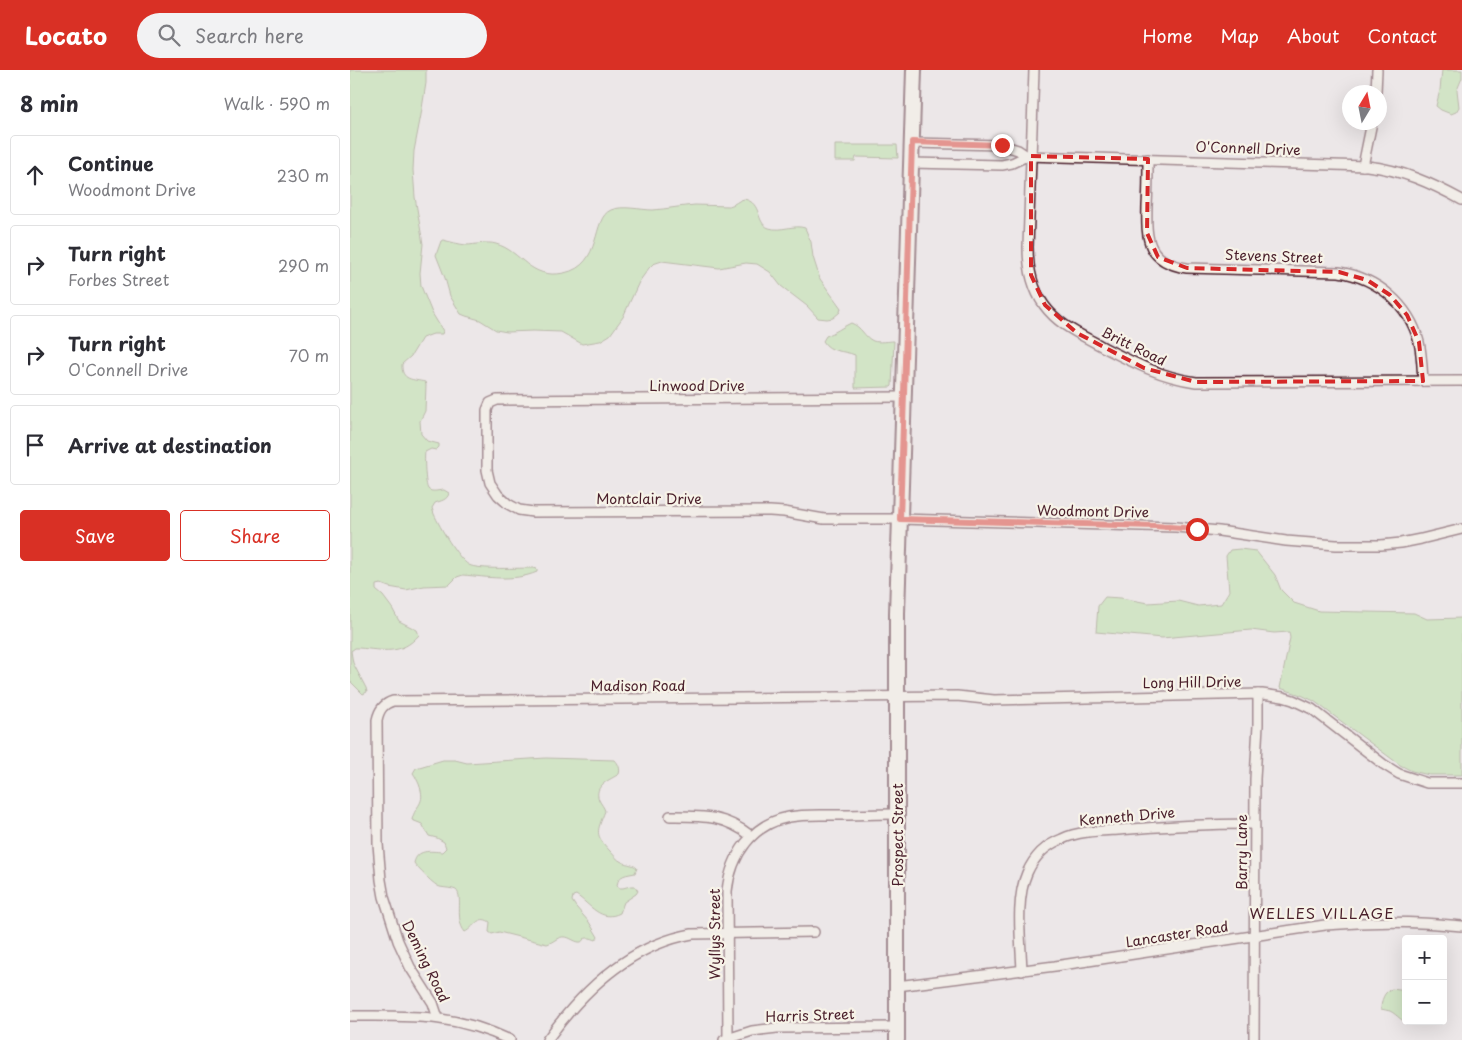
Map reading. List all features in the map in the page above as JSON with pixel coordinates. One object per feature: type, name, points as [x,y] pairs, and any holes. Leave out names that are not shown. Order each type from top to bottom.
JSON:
[{"type":"main road","name":"Prospect Street","points":[[897,1033],[897,629],[914,70]]},
{"type":"street","name":"Britt Road","points":[[1034,70],[1029,156],[1028,257],[1036,291],[1044,305],[1070,329],[1144,368],[1170,377],[1196,382],[1462,381]]},
{"type":"street","points":[[1376,85],[1377,70]]},
{"type":"street","points":[[1363,166],[1370,130]]},
{"type":"street","name":"O'Connell Drive","points":[[912,142],[1002,145],[1029,156]]},
{"type":"street","name":"O'Connell Drive","points":[[911,163],[1002,165],[1029,156],[1363,166],[1412,176],[1462,200]]},
{"type":"street","name":"Stevens Street","points":[[1148,159],[1147,233],[1150,246],[1158,257],[1174,265],[1187,268],[1339,272],[1367,280],[1390,295],[1412,323],[1419,342],[1423,381]]},
{"type":"street","name":"Linwood Drive","points":[[490,403],[497,400],[904,397]]},
{"type":"street","name":"Montclair Drive","points":[[490,403],[486,413],[488,477],[498,495],[508,504],[519,510],[533,512],[770,511],[824,519],[900,519]]},
{"type":"street","name":"Woodmont Drive","points":[[900,519],[1176,527],[1286,541],[1336,545],[1401,543],[1421,540],[1462,529]]},
{"type":"street","name":"Long Hill Drive","points":[[897,697],[957,696],[994,700],[1258,694],[1283,697],[1312,709],[1383,764],[1399,774],[1427,782],[1462,783]]},
{"type":"street","name":"Barry Lane","points":[[1254,1040],[1254,824],[1258,694]]},
{"type":"street","name":"Madison Road","points":[[381,708],[388,703],[398,701],[897,697]]},
{"type":"street","name":"Deming Road","points":[[381,708],[377,724],[378,844],[381,880],[388,914],[398,941],[410,967],[433,1004],[438,1018]]},
{"type":"street","name":"Wyllys Street","points":[[727,1040],[727,891],[730,874],[738,852],[751,836],[772,822],[795,816],[897,814]]},
{"type":"street","points":[[670,816],[718,818],[735,825],[751,836]]},
{"type":"street","name":"Kenneth Drive","points":[[1022,971],[1020,914],[1023,887],[1036,857],[1054,843],[1068,836],[1084,832],[1182,824],[1254,824]]},
{"type":"street","name":"Lancaster Road","points":[[897,986],[1022,971],[1326,925],[1409,922],[1462,926]]},
{"type":"street","points":[[547,1040],[582,998],[605,976],[631,957],[654,944],[692,934],[814,932]]},
{"type":"street","points":[[350,1016],[438,1018],[478,1027],[510,1040]]},
{"type":"street","name":"Harris Street","points":[[727,1040],[752,1031],[777,1028],[897,1033]]},
{"type":"highlighted area","points":[[1031,156],[1148,159],[1147,233],[1158,257],[1187,268],[1339,272],[1367,280],[1390,295],[1407,315],[1419,342],[1423,381],[1196,382],[1144,368],[1077,333],[1045,305],[1031,275]]},
{"type":"green space","points":[[350,70],[426,70],[426,83],[414,151],[413,170],[415,197],[423,244],[420,273],[421,286],[432,313],[443,331],[442,334],[433,334],[422,338],[411,356],[402,364],[402,370],[403,374],[409,378],[425,382],[426,385],[425,411],[420,421],[421,434],[427,441],[439,444],[439,447],[436,450],[431,449],[425,452],[425,477],[429,490],[444,490],[449,493],[445,499],[435,503],[432,508],[434,514],[454,549],[469,565],[490,568],[537,569],[537,572],[528,575],[510,578],[463,575],[457,577],[449,585],[424,586],[406,590],[381,584],[376,585],[376,590],[392,608],[399,621],[417,630],[419,635],[412,642],[398,649],[355,648],[351,651],[353,663],[366,688],[367,692],[363,694],[350,681]]},
{"type":"green space","points":[[1442,70],[1462,70],[1462,78],[1457,90],[1459,107],[1456,112],[1451,114],[1436,106]]},
{"type":"green space","points":[[835,145],[897,145],[898,158],[856,157],[855,161],[835,161]]},
{"type":"green space","points":[[744,199],[754,205],[762,222],[769,228],[805,228],[811,242],[813,257],[820,279],[841,308],[840,312],[833,318],[818,318],[807,306],[781,286],[770,272],[757,264],[746,263],[719,268],[662,261],[653,264],[639,282],[623,317],[610,335],[600,341],[582,344],[561,332],[507,332],[496,330],[480,320],[461,314],[450,296],[436,255],[443,240],[466,245],[492,243],[513,252],[534,269],[552,274],[564,273],[576,268],[585,261],[591,252],[601,222],[611,210],[626,208],[653,210],[695,205],[729,206]]},
{"type":"green space","points":[[851,323],[873,341],[894,341],[891,387],[855,388],[855,355],[829,348],[823,341],[826,336]]},
{"type":"green space","points":[[1230,550],[1256,551],[1275,575],[1281,590],[1294,603],[1319,611],[1414,613],[1427,619],[1462,618],[1462,775],[1429,775],[1412,771],[1400,765],[1314,701],[1280,688],[1290,638],[1289,632],[1274,633],[1251,630],[1162,638],[1096,632],[1098,606],[1105,597],[1148,603],[1178,601],[1198,606],[1221,604],[1229,591],[1226,556]]},
{"type":"green space","points":[[546,758],[615,760],[619,768],[619,774],[603,784],[598,790],[599,800],[605,811],[598,833],[601,841],[617,859],[637,868],[635,873],[624,876],[618,881],[617,885],[619,888],[635,886],[638,891],[624,902],[620,913],[607,916],[596,911],[576,895],[573,896],[572,901],[589,922],[598,937],[596,940],[587,938],[579,942],[563,937],[547,944],[499,932],[492,934],[489,932],[490,922],[486,920],[476,922],[465,932],[460,921],[459,898],[456,890],[438,886],[414,863],[421,853],[429,851],[442,852],[446,848],[444,842],[429,836],[422,824],[412,820],[422,796],[419,784],[413,773],[416,768],[443,760],[467,763]]},
{"type":"green space","points":[[1389,990],[1402,990],[1402,1020],[1390,1011],[1381,1009],[1384,997]]},
{"type":"district","name":"WELLES VILLAGE","points":[[1322,912]]},
{"type":"route","points":[[1002,145],[912,142],[900,519],[1155,526],[1197,529]]}]
